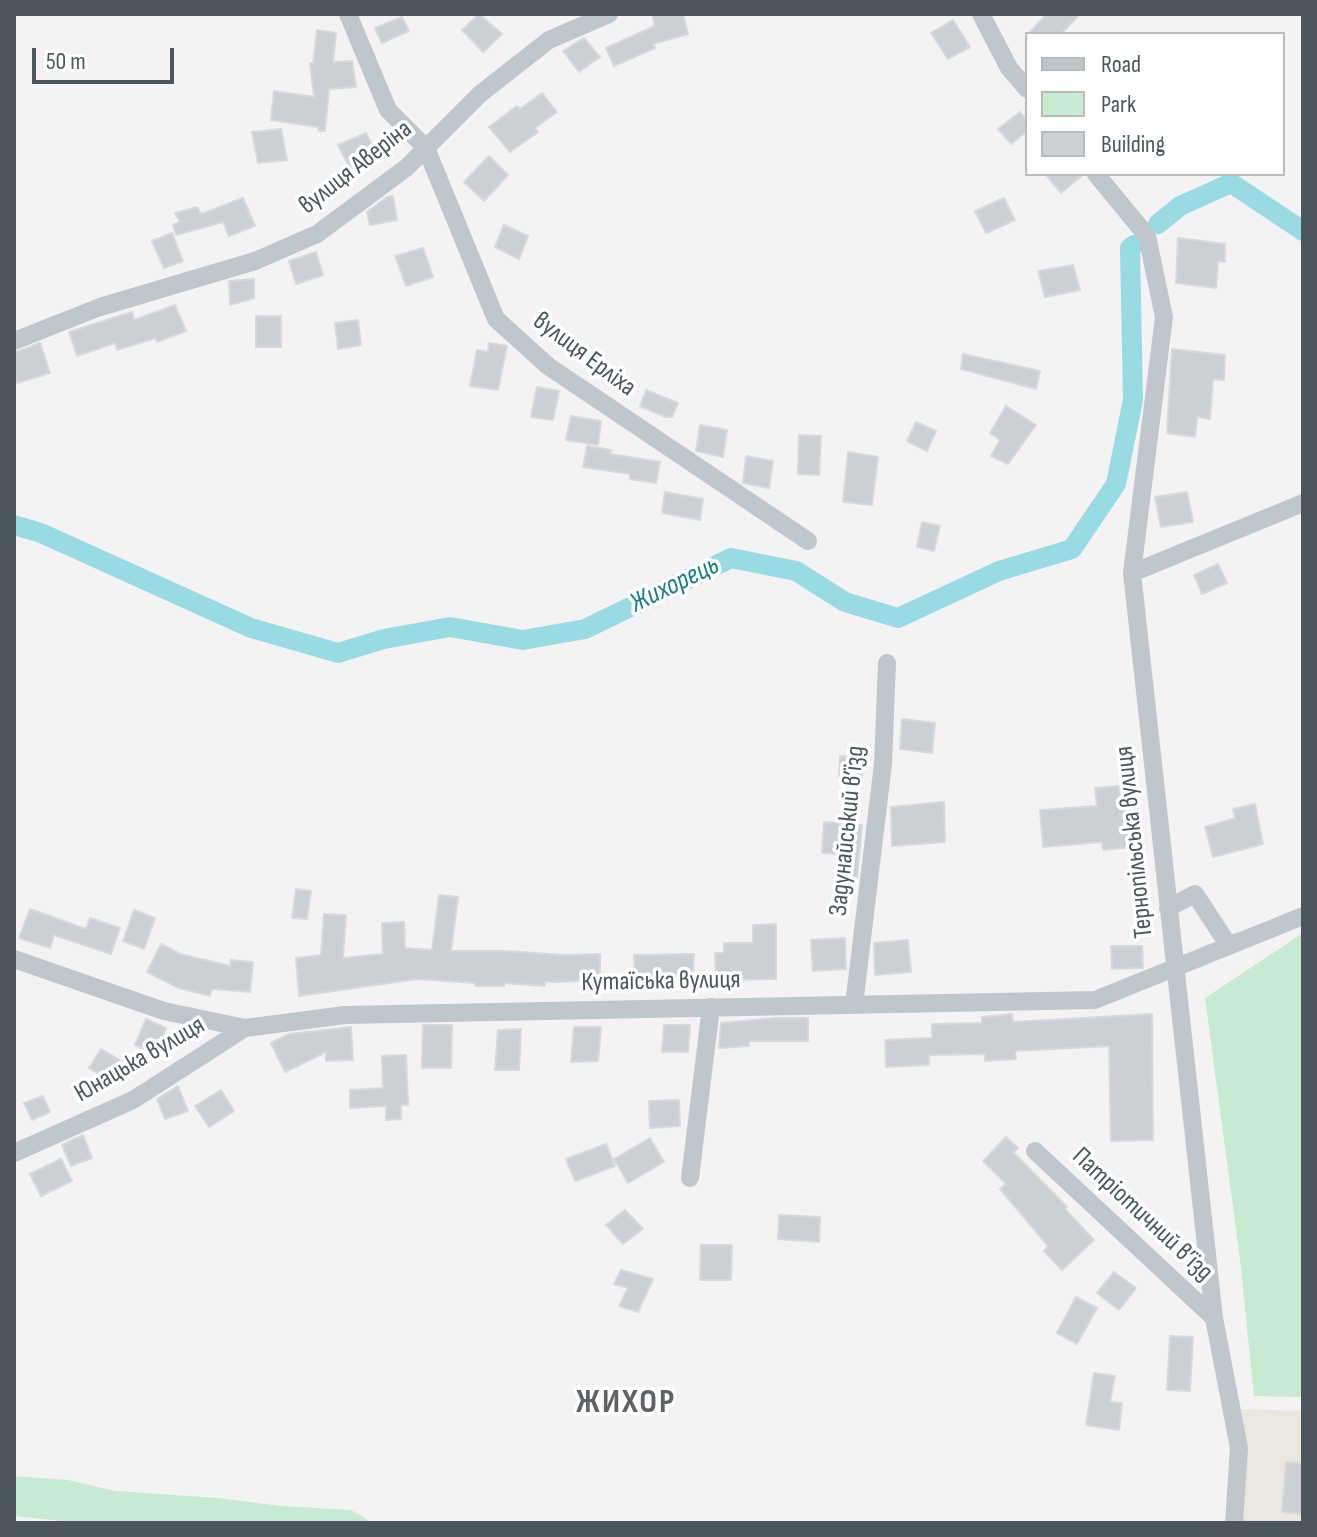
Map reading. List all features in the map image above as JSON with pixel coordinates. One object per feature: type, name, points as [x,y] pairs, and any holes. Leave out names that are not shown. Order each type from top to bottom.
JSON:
[{"type":"street","name":"вулиця Ерліха","points":[[348,14],[388,110],[426,148],[496,319],[548,366],[808,541]]},
{"type":"street","name":"вулиця Аверіна","points":[[14,341],[100,307],[255,261],[317,234],[406,168],[480,94],[549,40],[609,14]]},
{"type":"street","points":[[981,14],[1009,68],[1025,87]]},
{"type":"street","name":"Тернопільська вулиця","points":[[1098,176],[1147,236],[1164,317],[1132,573],[1214,1318],[1239,1448],[1234,1523]]},
{"type":"street","points":[[1132,573],[1303,503]]},
{"type":"street","name":"Задунайський в’їзд","points":[[854,1005],[883,764],[887,663]]},
{"type":"street","points":[[1168,908],[1195,894],[1229,946],[1246,937]]},
{"type":"street","name":"Кутаїська вулиця","points":[[14,959],[164,1011],[245,1028],[345,1015],[1095,1000],[1303,916]]},
{"type":"street","points":[[690,1178],[711,1007]]},
{"type":"street","name":"Юнацька вулиця","points":[[14,1153],[133,1100],[245,1028]]},
{"type":"street","name":"Патріотичний в’їзд","points":[[1035,1151],[1214,1318]]},
{"type":"shaded area","points":[[1240,1409],[1303,1411],[1303,1523],[1241,1523]]},
{"type":"green space","points":[[1303,933],[1303,1397],[1254,1396],[1240,1259],[1205,998]]},
{"type":"green space","points":[[14,1476],[68,1480],[115,1491],[351,1510],[373,1523],[79,1523],[14,1516]]},
{"type":"building","points":[[479,14],[502,34],[483,52],[462,30]]},
{"type":"building","points":[[652,14],[683,14],[688,34],[653,44],[655,48],[614,66],[606,48],[655,26]]},
{"type":"building","points":[[1047,14],[1080,14],[1063,32],[1030,32]]},
{"type":"building","points":[[402,17],[409,31],[382,43],[375,28]]},
{"type":"building","points":[[953,20],[970,47],[948,59],[931,33]]},
{"type":"building","points":[[317,30],[336,33],[333,62],[352,61],[356,87],[329,89],[325,131],[319,131],[318,127],[271,120],[274,91],[314,97],[310,63],[313,63]]},
{"type":"building","points":[[584,38],[600,57],[579,72],[563,51]]},
{"type":"building","points":[[542,93],[557,112],[535,128],[538,132],[510,152],[489,127],[517,106],[520,109]]},
{"type":"building","points":[[1020,112],[1025,118],[1025,133],[1011,144],[998,129]]},
{"type":"building","points":[[281,129],[287,160],[258,163],[252,132]]},
{"type":"building","points":[[366,133],[378,157],[350,169],[338,145]]},
{"type":"building","points":[[489,156],[508,175],[484,201],[464,182]]},
{"type":"building","points":[[1047,176],[1082,176],[1061,193]]},
{"type":"building","points":[[393,196],[397,220],[370,225],[367,212]]},
{"type":"building","points":[[243,198],[255,226],[229,236],[223,222],[176,235],[173,225],[180,222],[175,213],[197,207],[201,214]]},
{"type":"building","points":[[1004,198],[1015,220],[986,233],[975,211]]},
{"type":"building","points":[[504,225],[528,236],[519,259],[495,247]]},
{"type":"building","points":[[172,233],[183,261],[164,268],[152,241]]},
{"type":"building","points":[[1178,238],[1225,244],[1225,262],[1218,261],[1216,288],[1176,283]]},
{"type":"building","points":[[423,248],[433,277],[406,286],[395,256]]},
{"type":"building","points":[[316,252],[323,275],[296,284],[289,261]]},
{"type":"building","points":[[1073,265],[1080,290],[1045,297],[1038,271]]},
{"type":"building","points":[[254,279],[254,298],[230,305],[229,281]]},
{"type":"building","points":[[175,305],[186,331],[157,342],[156,338],[117,350],[115,343],[77,356],[69,332],[132,312],[134,320]]},
{"type":"building","points":[[256,316],[281,316],[281,347],[256,347]]},
{"type":"building","points":[[358,320],[361,345],[338,349],[335,323]]},
{"type":"building","points":[[40,343],[50,373],[17,383],[14,353]]},
{"type":"building","points":[[489,343],[507,346],[498,390],[470,386],[477,350],[488,352]]},
{"type":"building","points":[[1172,349],[1225,355],[1224,380],[1213,379],[1210,419],[1197,417],[1195,437],[1167,433]]},
{"type":"building","points":[[963,354],[1040,371],[1036,389],[961,369]]},
{"type":"building","points":[[537,387],[559,391],[553,420],[531,417]]},
{"type":"building","points":[[646,390],[678,403],[672,417],[640,406]]},
{"type":"building","points":[[1006,406],[1036,425],[1008,464],[991,456],[1000,440],[990,433]]},
{"type":"building","points":[[571,416],[601,421],[598,445],[566,440]]},
{"type":"building","points":[[916,422],[936,431],[927,451],[907,441]]},
{"type":"building","points":[[700,425],[727,430],[723,457],[696,451]]},
{"type":"building","points":[[799,435],[821,436],[819,475],[798,474]]},
{"type":"building","points":[[587,446],[611,450],[610,454],[660,462],[656,483],[630,479],[630,474],[583,467]]},
{"type":"building","points":[[848,452],[878,457],[872,505],[843,502]]},
{"type":"building","points":[[746,456],[773,461],[769,488],[743,483]]},
{"type":"building","points":[[665,492],[703,499],[700,520],[662,513]]},
{"type":"building","points":[[1187,492],[1193,522],[1161,527],[1155,497]]},
{"type":"building","points":[[922,522],[940,526],[934,551],[917,547]]},
{"type":"building","points":[[1218,564],[1227,583],[1202,594],[1194,575]]},
{"type":"building","points":[[902,719],[935,723],[932,753],[900,749]]},
{"type":"building","points":[[840,756],[864,758],[862,778],[839,776]]},
{"type":"building","points":[[1119,786],[1120,795],[1136,794],[1143,846],[1103,850],[1102,842],[1043,847],[1040,810],[1097,806],[1095,788]]},
{"type":"building","points":[[944,802],[945,842],[892,846],[891,807]]},
{"type":"building","points":[[1255,804],[1263,844],[1213,857],[1205,827],[1235,818],[1233,809]]},
{"type":"building","points":[[824,822],[862,825],[857,879],[836,881],[839,854],[822,853]]},
{"type":"building","points":[[296,889],[311,891],[307,919],[292,918]]},
{"type":"building","points":[[439,895],[458,897],[451,951],[600,954],[600,981],[545,982],[545,986],[504,983],[504,986],[475,986],[475,983],[417,979],[299,996],[296,958],[321,955],[324,914],[346,915],[343,958],[383,954],[382,923],[404,922],[405,948],[432,950]]},
{"type":"building","points":[[30,909],[86,929],[90,918],[120,928],[111,954],[54,935],[50,948],[19,938]]},
{"type":"building","points":[[134,910],[155,918],[144,949],[123,941]]},
{"type":"building","points":[[776,924],[776,979],[724,980],[724,976],[716,976],[715,953],[724,953],[724,943],[753,943],[753,925]]},
{"type":"building","points":[[845,938],[846,969],[813,971],[811,940]]},
{"type":"building","points":[[908,940],[911,972],[875,975],[874,943]]},
{"type":"building","points":[[161,944],[180,954],[230,966],[231,960],[253,962],[250,992],[212,989],[210,996],[179,988],[147,972]]},
{"type":"building","points":[[1111,946],[1142,946],[1143,968],[1112,969]]},
{"type":"building","points":[[694,954],[693,976],[635,977],[634,955]]},
{"type":"building","points":[[1012,1014],[1013,1022],[1152,1014],[1153,1140],[1111,1141],[1109,1046],[1015,1051],[1016,1059],[985,1061],[985,1054],[929,1055],[929,1065],[886,1067],[885,1040],[932,1038],[932,1024],[982,1023],[982,1017]]},
{"type":"building","points":[[808,1018],[808,1041],[749,1041],[749,1046],[719,1048],[721,1023]]},
{"type":"building","points":[[146,1019],[166,1028],[156,1054],[135,1045]]},
{"type":"building","points":[[423,1025],[452,1025],[451,1068],[422,1068]]},
{"type":"building","points":[[664,1025],[690,1025],[688,1052],[662,1052]]},
{"type":"building","points":[[351,1027],[353,1060],[326,1061],[326,1052],[285,1072],[271,1043],[289,1034]]},
{"type":"building","points":[[574,1027],[601,1027],[598,1061],[571,1062]]},
{"type":"building","points":[[521,1029],[519,1070],[495,1070],[498,1030]]},
{"type":"building","points":[[101,1049],[128,1065],[116,1084],[89,1068]]},
{"type":"building","points":[[406,1055],[408,1105],[401,1105],[401,1119],[386,1120],[386,1106],[350,1108],[350,1090],[383,1088],[382,1056]]},
{"type":"building","points":[[178,1086],[188,1111],[165,1119],[157,1099]]},
{"type":"building","points":[[221,1090],[234,1111],[209,1127],[195,1106]]},
{"type":"building","points":[[43,1096],[50,1112],[32,1120],[24,1103]]},
{"type":"building","points":[[679,1100],[680,1126],[650,1128],[649,1101]]},
{"type":"building","points":[[83,1135],[92,1158],[71,1166],[62,1145]]},
{"type":"building","points":[[1006,1137],[1018,1148],[1013,1152],[1067,1207],[1065,1209],[1094,1240],[1062,1270],[1044,1251],[1048,1246],[1000,1189],[1006,1184],[983,1161]]},
{"type":"building","points":[[650,1138],[664,1162],[628,1183],[614,1159]]},
{"type":"building","points":[[606,1144],[615,1166],[575,1181],[566,1159]]},
{"type":"building","points":[[61,1159],[72,1181],[41,1196],[30,1174]]},
{"type":"building","points":[[625,1210],[643,1229],[623,1244],[606,1225]]},
{"type":"building","points":[[779,1215],[820,1217],[819,1242],[778,1239]]},
{"type":"building","points":[[701,1245],[732,1245],[731,1280],[700,1280]]},
{"type":"building","points":[[621,1270],[653,1279],[638,1312],[619,1306],[628,1288],[614,1284]]},
{"type":"building","points":[[1114,1272],[1136,1288],[1119,1310],[1097,1293]]},
{"type":"building","points":[[1076,1297],[1097,1308],[1077,1344],[1057,1333]]},
{"type":"building","points":[[1170,1336],[1193,1337],[1190,1391],[1167,1390]]},
{"type":"building","points":[[1094,1373],[1115,1376],[1110,1402],[1122,1403],[1119,1430],[1086,1425]]},
{"type":"building","points":[[1286,1462],[1303,1463],[1303,1514],[1282,1512]]},
{"type":"waterway","name":"Жихорець","points":[[1158,224],[1180,206],[1231,183],[1303,231]]},
{"type":"waterway","name":"Жихорець","points":[[14,525],[41,533],[251,628],[338,653],[384,639],[450,627],[523,640],[585,629],[731,558],[796,571],[845,602],[898,618],[999,571],[1072,549],[1116,484],[1133,400],[1130,248],[1134,245]]},
{"type":"district","name":"ЖИХОР","points":[[626,1403]]}]
